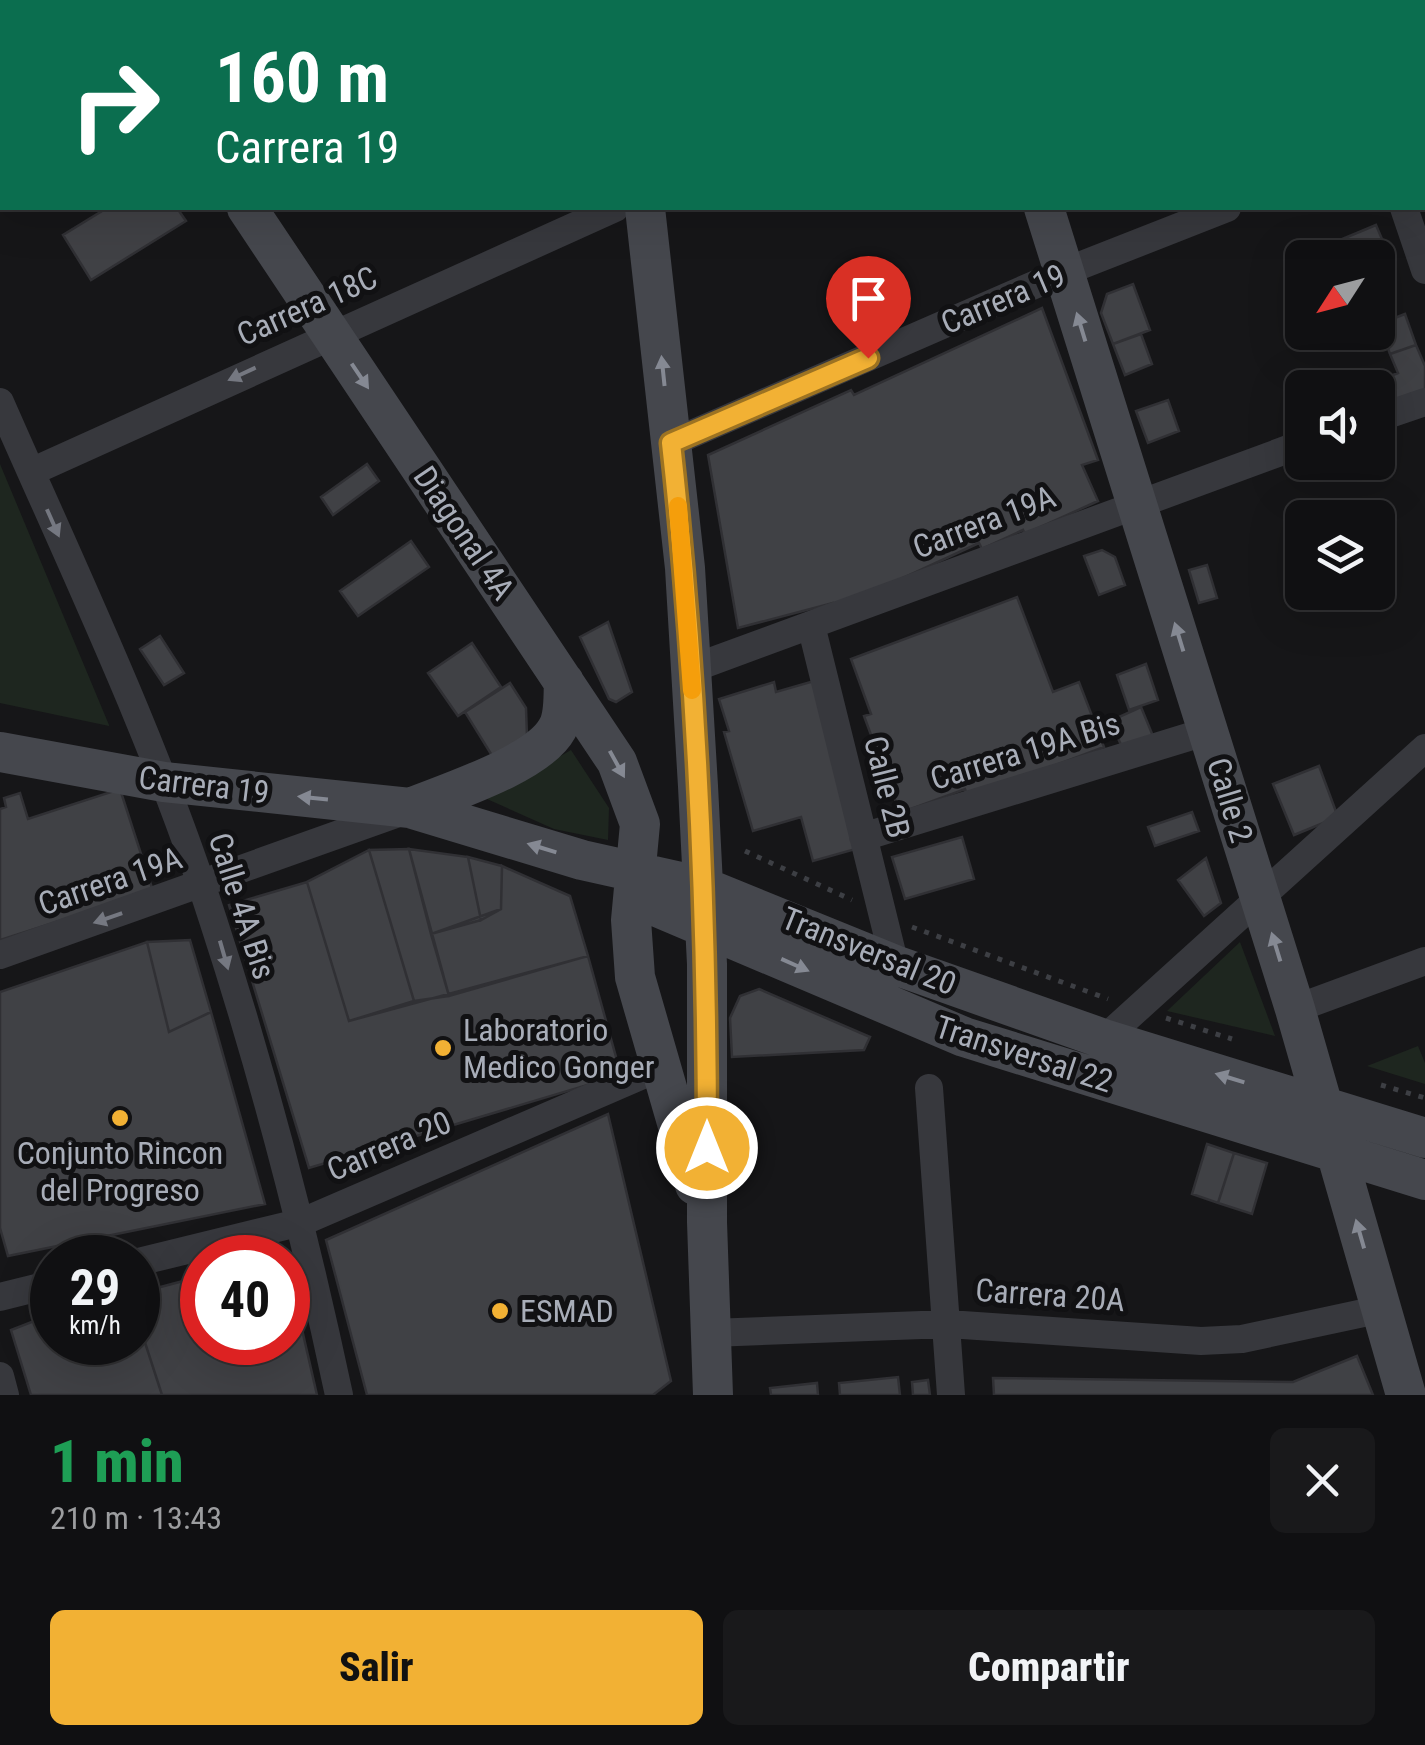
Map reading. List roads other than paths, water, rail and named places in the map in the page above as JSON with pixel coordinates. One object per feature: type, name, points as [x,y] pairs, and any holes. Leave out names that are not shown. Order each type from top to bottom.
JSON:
[{"type":"street","name":"Diagonal 4A","points":[[248,210],[564,682],[628,785],[640,824],[630,937],[636,977],[659,1068],[707,1222]]},
{"type":"street","name":"Carrera 18C","points":[[31,472],[331,333],[610,210]]},
{"type":"street","points":[[645,210],[691,670],[704,886],[709,1392]]},
{"type":"street","name":"Calle 2","points":[[1045,210],[1295,1009],[1406,1395]]},
{"type":"street","name":"Carrera 19","points":[[671,443],[1064,272],[1222,210]]},
{"type":"street","points":[[1405,210],[1425,270]]},
{"type":"street","name":"Calle 4A Bis","points":[[0,402],[164,782],[201,887],[302,1222],[339,1395]]},
{"type":"street","points":[[1395,412],[1425,402]]},
{"type":"street","name":"Carrera 19A","points":[[691,670],[1285,450]]},
{"type":"street","name":"Calle 2B","points":[[811,625],[894,965]]},
{"type":"street","points":[[410,808],[517,761],[546,743],[562,714],[564,682]]},
{"type":"street","name":"Carrera 19A Bis","points":[[863,837],[1208,731]]},
{"type":"street","points":[[1104,1039],[1425,748]]},
{"type":"street","name":"Carrera 19","points":[[0,752],[164,782],[410,808]]},
{"type":"street","name":"Carrera 19A","points":[[0,955],[201,887],[410,808]]},
{"type":"street","name":"Transversal 20","points":[[410,808],[635,885],[704,886],[894,965],[1104,1039],[1324,1108]]},
{"type":"street","name":"Transversal 22","points":[[635,885],[705,927],[964,1036],[1425,1180]]},
{"type":"street","points":[[1295,1009],[1425,961]]},
{"type":"street","name":"Carrera 20","points":[[160,1257],[302,1222],[659,1068]]},
{"type":"street","points":[[929,1088],[951,1395]]},
{"type":"street","points":[[1324,1108],[1425,1138]]},
{"type":"street","points":[[0,1297],[30,1290]]},
{"type":"street","name":"Carrera 20A","points":[[711,1334],[948,1324],[1201,1341],[1242,1339],[1382,1309]]},
{"type":"street","points":[[0,1376],[5,1395]]},
{"type":"place","name":"Laboratorio Medico Gonger","points":[[443,1048]]},
{"type":"place","name":"Conjunto Rincon del Progreso","points":[[120,1118]]},
{"type":"place","name":"ESMAD","points":[[500,1311]]}]
